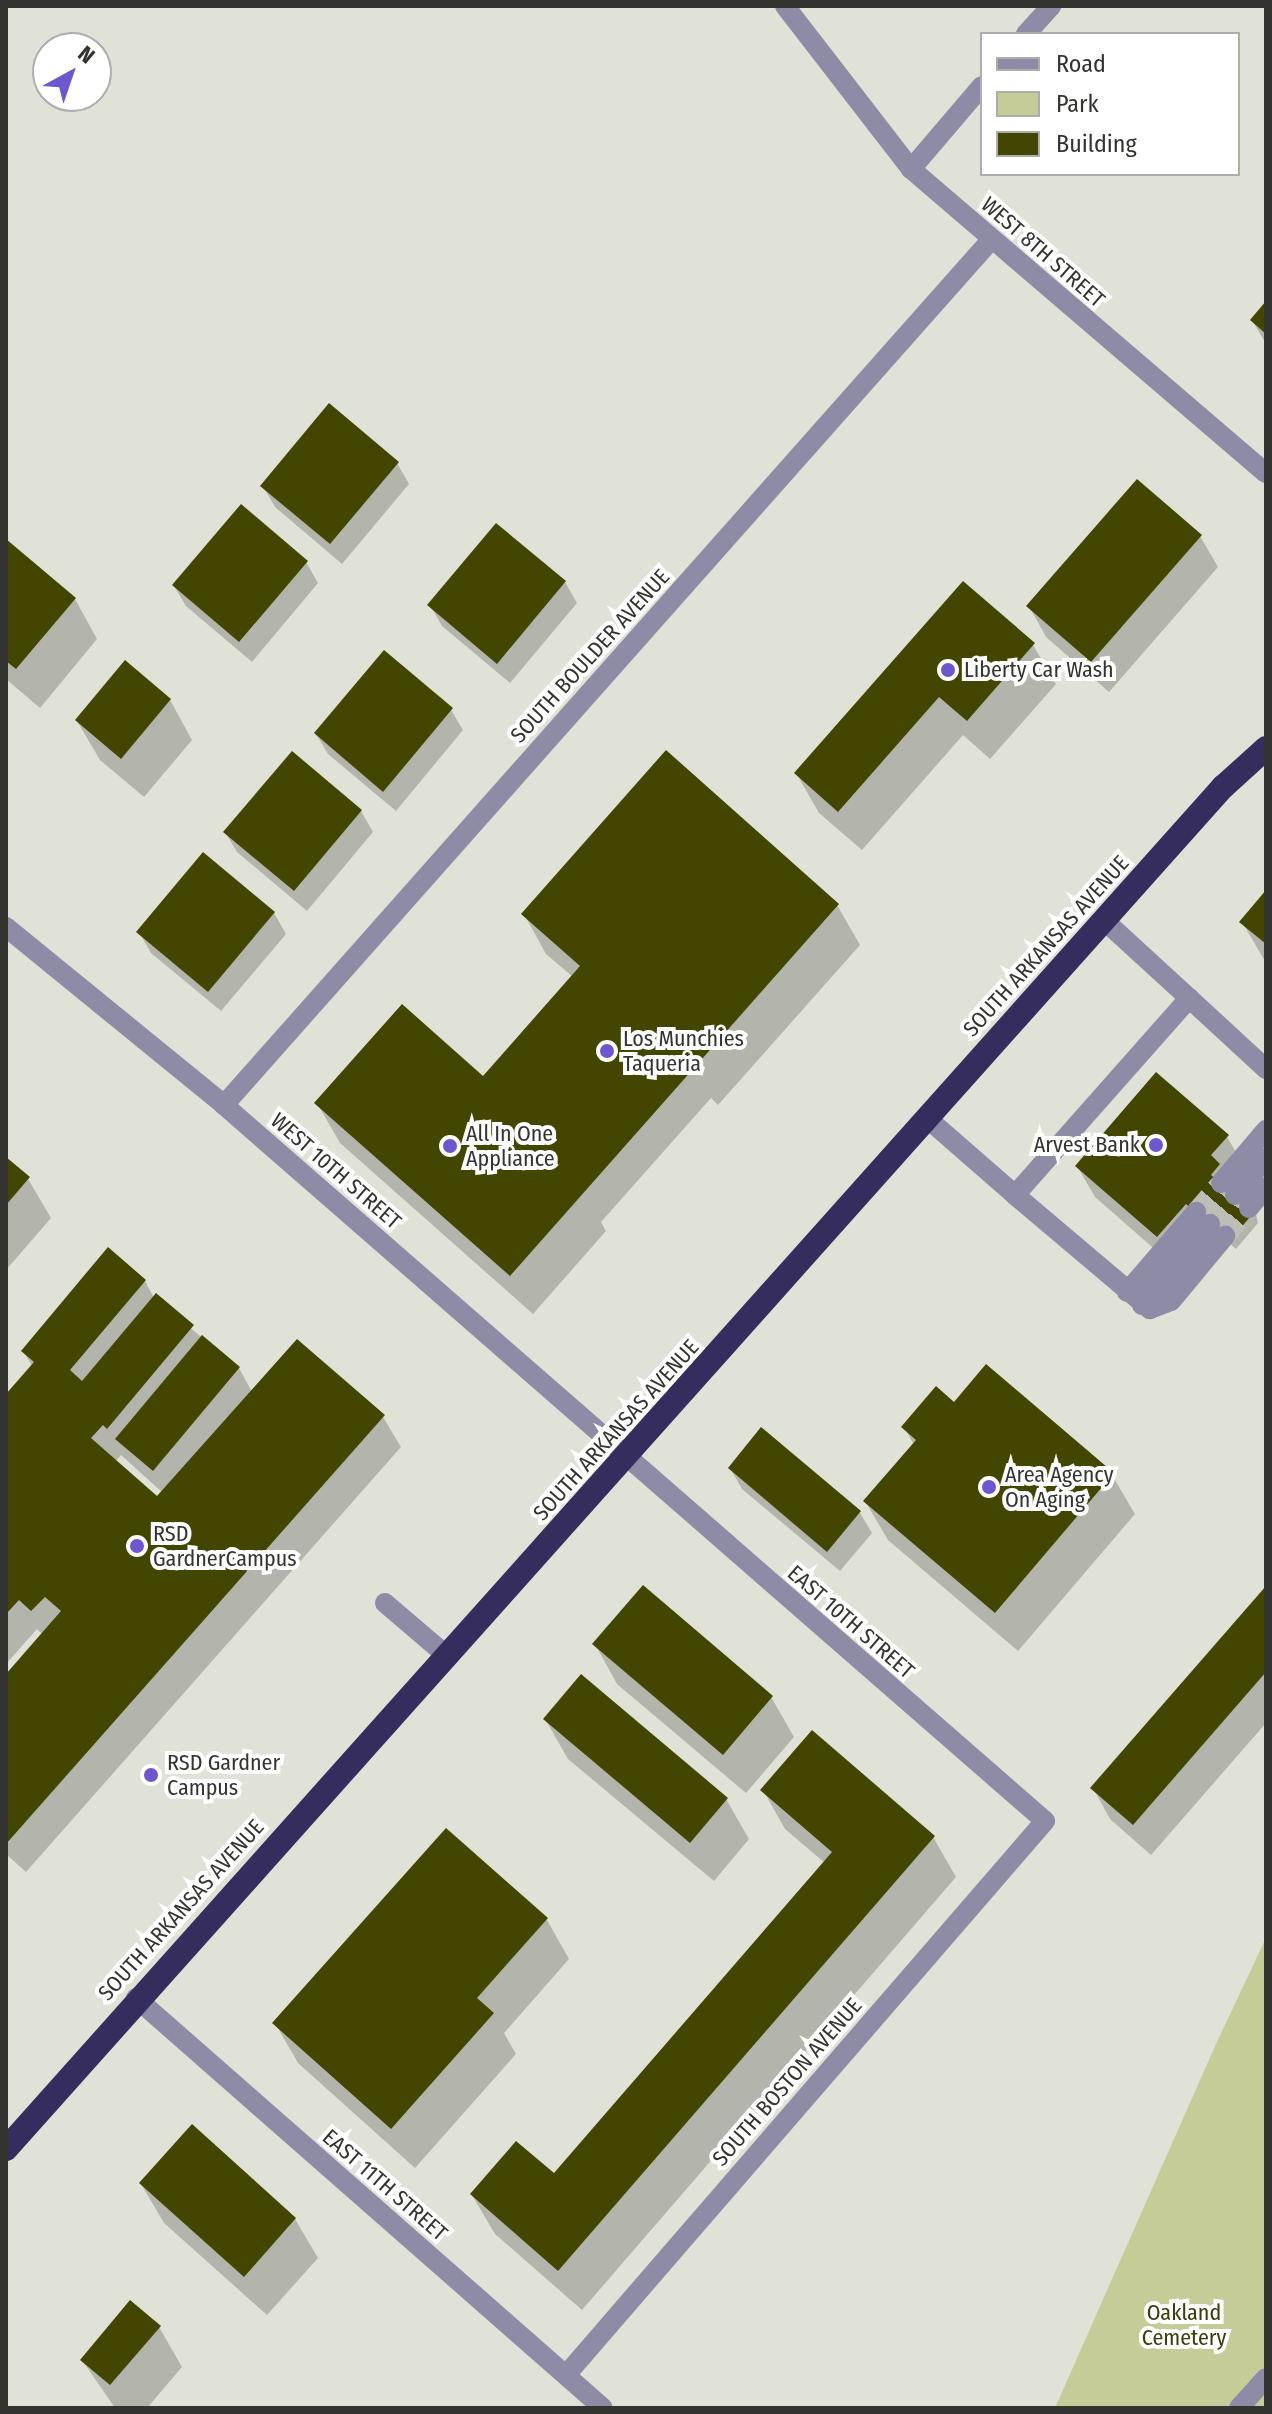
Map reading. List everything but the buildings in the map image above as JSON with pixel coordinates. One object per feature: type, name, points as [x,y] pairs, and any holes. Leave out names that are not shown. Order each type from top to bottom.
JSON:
[{"type":"highway","name":"SOUTH ARKANSAS AVENUE","points":[[6,2149],[136,1998],[626,1459],[1223,787],[1266,748]]},
{"type":"street","name":"WEST 8TH STREET","points":[[785,6],[911,169],[1266,473]]},
{"type":"street","points":[[1028,32],[1051,6]]},
{"type":"street","points":[[911,169],[980,88]]},
{"type":"street","name":"SOUTH BOULDER AVENUE","points":[[224,1105],[991,240]]},
{"type":"street","points":[[1104,920],[1266,1069]]},
{"type":"street","name":"WEST 10TH STREET","points":[[6,927],[224,1105],[626,1459]]},
{"type":"street","points":[[1015,1195],[1189,998]]},
{"type":"street","points":[[928,1119],[1134,1299],[1161,1308],[1171,1301],[1210,1224],[1134,1299]]},
{"type":"street","points":[[1235,1195],[1266,1130]]},
{"type":"street","points":[[1235,1195],[1266,1158]]},
{"type":"street","points":[[1235,1195],[1266,1187]]},
{"type":"street","name":"EAST 10TH STREET","points":[[626,1459],[1045,1821]]},
{"type":"street","points":[[385,1603],[447,1656]]},
{"type":"street","name":"SOUTH BOSTON AVENUE","points":[[566,2375],[1045,1821]]},
{"type":"street","name":"EAST 11TH STREET","points":[[136,1998],[603,2408]]},
{"type":"street","points":[[1239,2408],[1266,2378]]},
{"type":"green space","name":"Oakland Cemetery","points":[[1266,1938],[1266,2408],[1055,2408],[1216,2044]]},
{"type":"tunnel","points":[[1196,1212],[1221,1183]]},
{"type":"tunnel","points":[[1210,1224],[1235,1195]]},
{"type":"tunnel","points":[[1225,1236],[1249,1208]]},
{"type":"place","name":"Liberty Car Wash","points":[[948,670]]},
{"type":"place","name":"Los Munchies Taqueria","points":[[607,1051]]},
{"type":"place","name":"Arvest Bank","points":[[1156,1145]]},
{"type":"place","name":"All In One Appliance","points":[[450,1146]]},
{"type":"place","name":"Area Agency On Aging","points":[[989,1487]]},
{"type":"place","name":"RSD GardnerCampus","points":[[137,1546]]},
{"type":"place","name":"RSD Gardner Campus","points":[[151,1775]]}]
